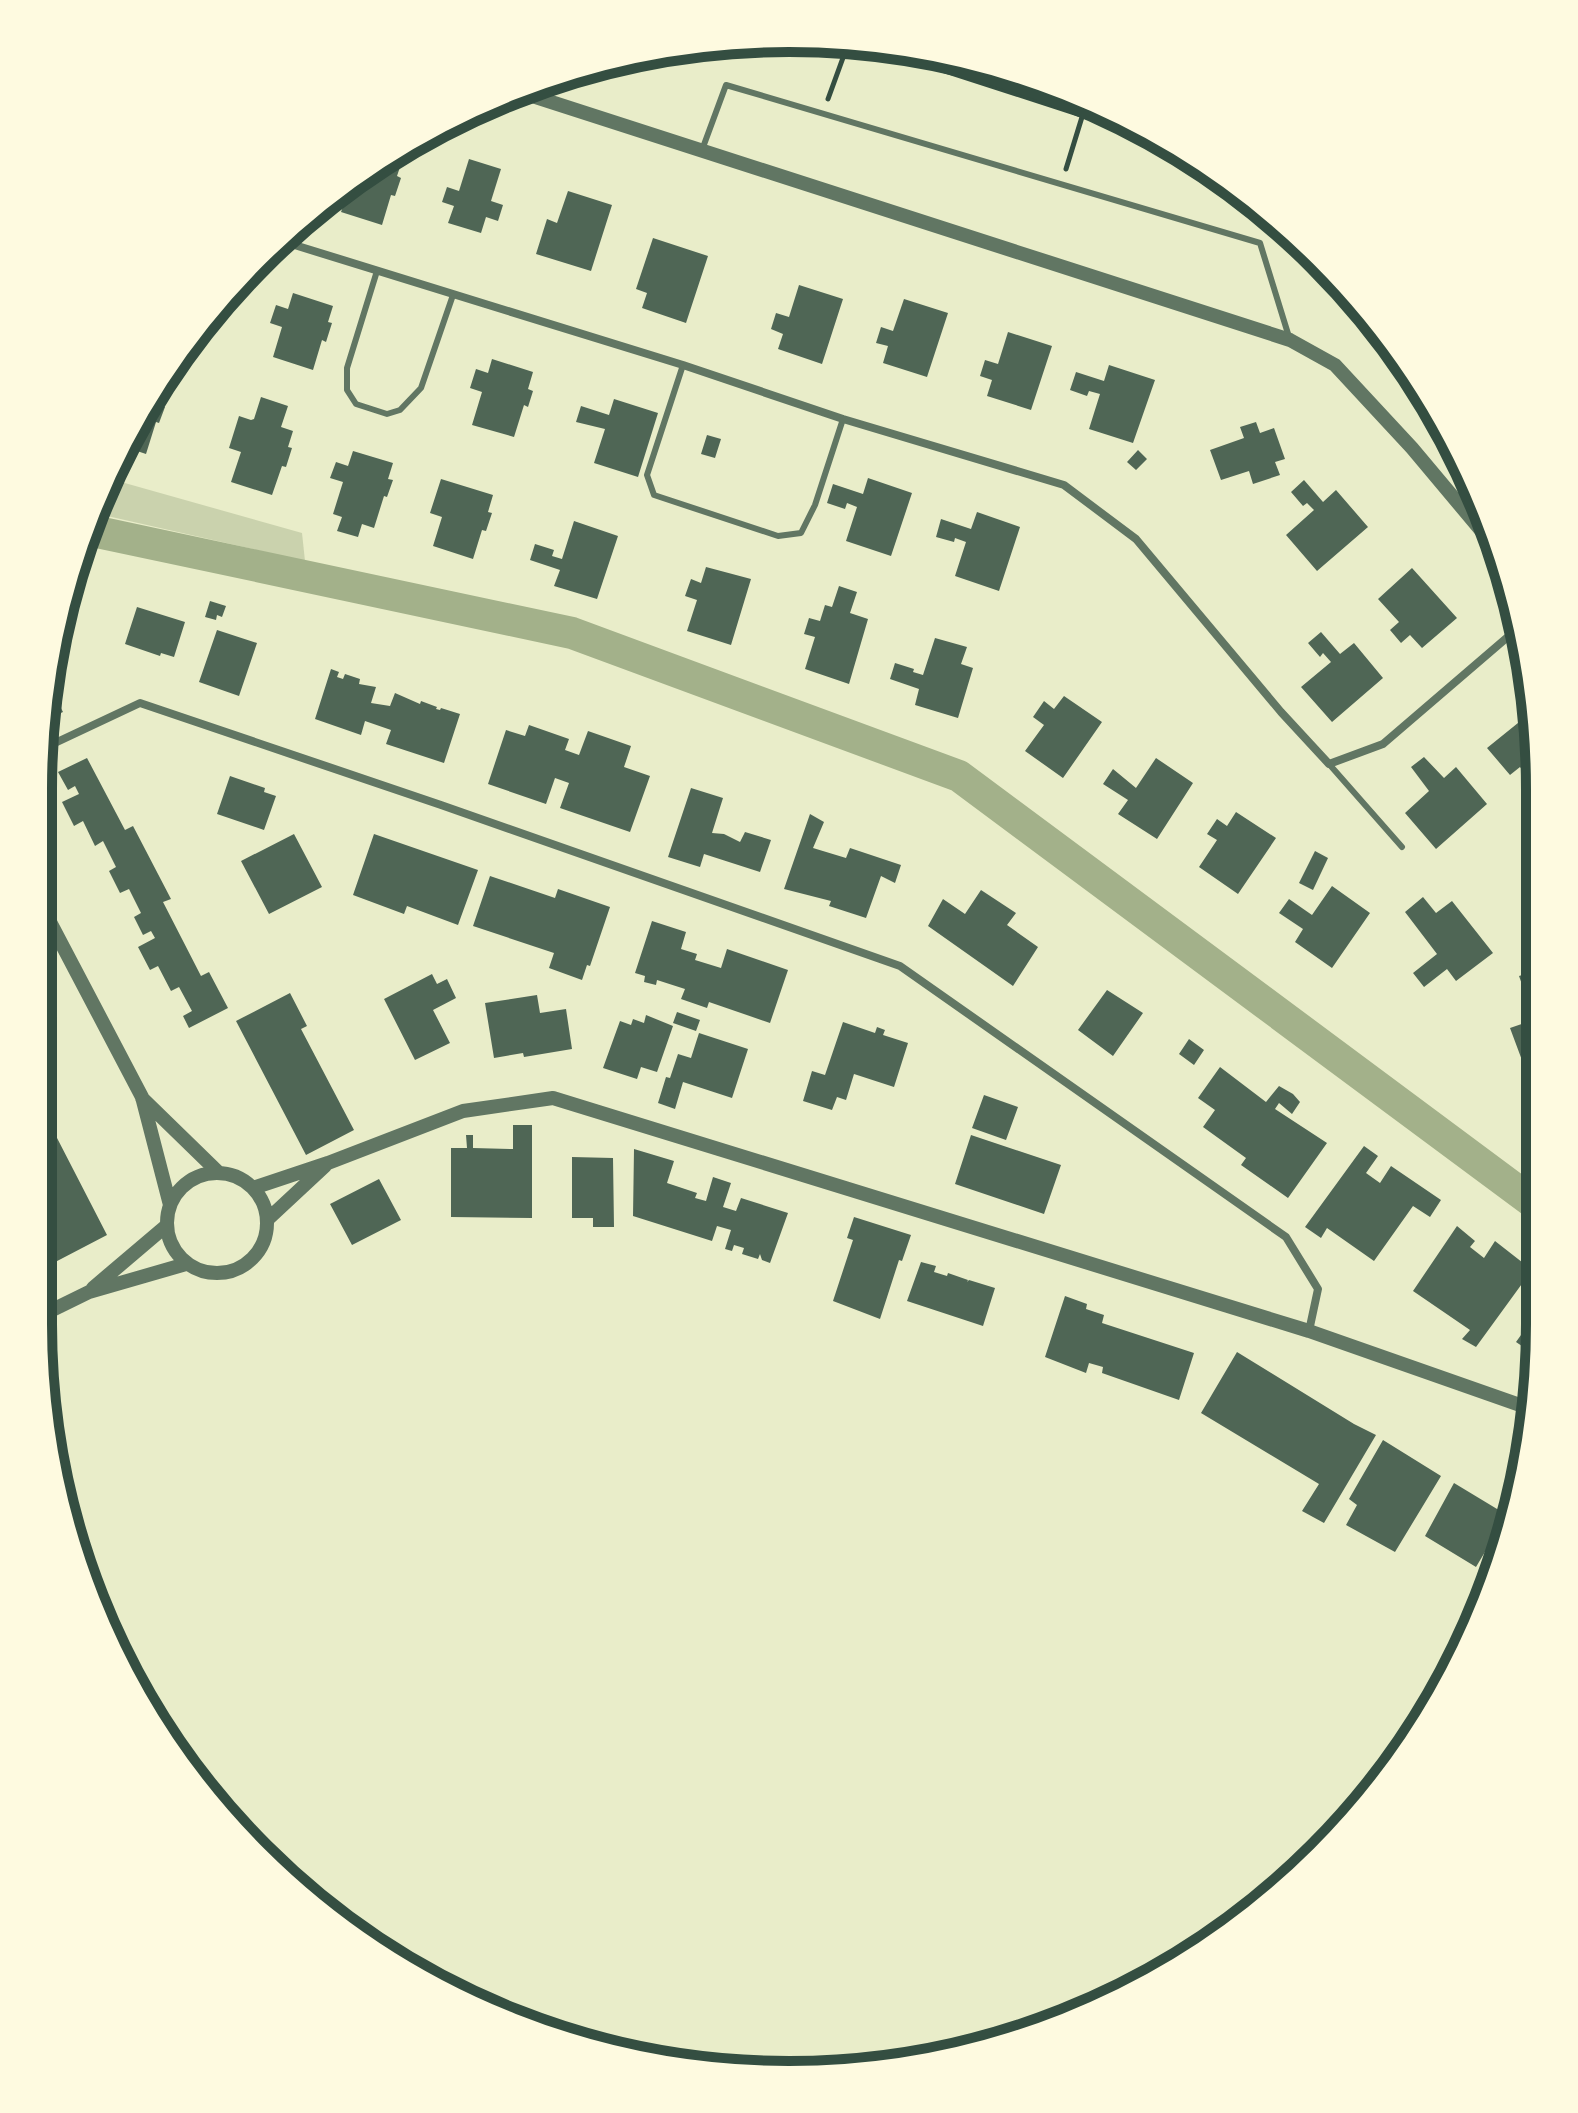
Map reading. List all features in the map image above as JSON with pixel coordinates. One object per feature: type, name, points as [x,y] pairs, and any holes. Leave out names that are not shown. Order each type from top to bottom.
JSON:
[{"type":"street","points":[[536,97],[1290,340],[1335,365],[1412,448],[1477,526]]},
{"type":"street","points":[[293,245],[683,365],[843,419],[1064,485],[1136,539],[1281,712],[1329,764],[1383,744],[1510,635]]},
{"type":"street","points":[[54,743],[140,703],[900,966],[1286,1237],[1318,1289],[1309,1331]]},
{"type":"street","points":[[52,926],[142,1097],[170,1205]]},
{"type":"street","points":[[142,1097],[219,1173]]},
{"type":"street","points":[[253,1188],[463,1111],[553,1098],[1309,1331],[1521,1406]]},
{"type":"street","points":[[267,1220],[328,1163]]},
{"type":"street","points":[[219,1173],[237,1177],[253,1188],[263,1204],[267,1220],[266,1236],[259,1251],[248,1263],[228,1273],[207,1273],[186,1264],[172,1247],[166,1226],[170,1205],[182,1187],[200,1176],[219,1173]]},
{"type":"street","points":[[89,1292],[166,1226]]},
{"type":"street","points":[[52,1310],[89,1292],[186,1264]]},
{"type":"lane","points":[[702,150],[726,85],[1260,243],[1290,340]]},
{"type":"lane","points":[[377,271],[347,368],[347,390],[356,404],[387,414],[400,410],[421,388],[453,295]]},
{"type":"lane","points":[[683,365],[647,475],[654,495],[671,502],[778,536],[801,533],[815,505],[843,419]]},
{"type":"lane","points":[[1329,764],[1402,847]]},
{"type":"path","points":[[823,114],[844,55]]},
{"type":"path","points":[[924,64],[1109,125]]},
{"type":"path","points":[[1061,184],[1082,117]]},
{"type":"green space","points":[[120,482],[302,533],[305,561],[105,515]]},
{"type":"building","points":[[469,159],[501,169],[491,201],[503,205],[498,221],[486,217],[481,233],[448,223],[454,206],[442,202],[447,187],[459,191]]},
{"type":"building","points":[[401,163],[397,176],[401,178],[395,196],[391,195],[382,225],[341,212],[345,200]]},
{"type":"building","points":[[568,191],[612,205],[591,271],[536,254],[547,219],[557,223]]},
{"type":"building","points":[[653,238],[708,256],[686,323],[642,308],[647,293],[636,289]]},
{"type":"building","points":[[799,285],[843,299],[822,364],[778,349],[783,334],[771,329],[776,313],[789,317]]},
{"type":"building","points":[[293,293],[333,306],[328,322],[332,323],[326,342],[322,340],[313,370],[273,357],[282,327],[270,323],[276,305],[288,309]]},
{"type":"building","points":[[904,299],[948,313],[927,377],[883,363],[888,346],[876,343],[881,327],[893,331]]},
{"type":"building","points":[[1008,332],[1052,346],[1031,410],[987,396],[992,380],[980,376],[985,360],[998,364]]},
{"type":"building","points":[[492,359],[533,372],[528,389],[533,391],[528,407],[524,405],[514,437],[472,425],[482,392],[470,388],[476,369],[488,373]]},
{"type":"building","points":[[1109,365],[1155,380],[1133,443],[1089,429],[1100,394],[1089,391],[1087,396],[1070,390],[1076,372],[1104,381]]},
{"type":"building","points":[[261,397],[288,406],[281,427],[293,431],[286,467],[282,466],[272,495],[231,482],[241,452],[229,448],[239,416],[254,419]]},
{"type":"building","points":[[614,399],[658,413],[638,477],[594,463],[605,429],[576,422],[581,406],[609,415]]},
{"type":"building","points":[[162,402],[161,406],[165,407],[159,423],[156,422],[146,454],[135,450]]},
{"type":"building","points":[[1256,422],[1260,433],[1274,428],[1285,459],[1275,462],[1280,475],[1253,484],[1249,471],[1221,480],[1210,450],[1244,438],[1240,427]]},
{"type":"building","points":[[707,435],[721,439],[715,458],[701,454]]},
{"type":"building","points":[[1138,450],[1147,459],[1136,470],[1127,462]]},
{"type":"building","points":[[353,451],[393,463],[388,479],[393,480],[387,497],[384,496],[374,528],[362,524],[358,537],[337,531],[342,517],[333,514],[343,482],[330,478],[336,462],[348,466]]},
{"type":"building","points":[[868,478],[912,493],[891,556],[846,541],[857,507],[847,503],[845,509],[827,503],[833,484],[863,494]]},
{"type":"building","points":[[441,479],[493,495],[488,512],[492,513],[486,531],[482,530],[473,559],[433,546],[442,517],[430,513]]},
{"type":"building","points":[[1304,480],[1323,502],[1336,490],[1368,527],[1317,571],[1286,535],[1314,510],[1307,503],[1303,506],[1291,492]]},
{"type":"building","points":[[977,512],[1020,527],[999,591],[955,576],[966,542],[936,537],[941,519],[971,529]]},
{"type":"building","points":[[574,521],[618,536],[597,599],[554,586],[560,570],[530,560],[535,544],[554,550],[552,556],[562,559]]},
{"type":"building","points":[[706,567],[751,579],[731,645],[687,631],[697,600],[685,596],[691,579],[701,583]]},
{"type":"building","points":[[1412,568],[1457,618],[1422,648],[1410,635],[1401,643],[1390,630],[1399,622],[1378,599]]},
{"type":"building","points":[[839,586],[857,592],[850,613],[868,619],[849,684],[805,669],[815,637],[804,634],[809,618],[820,621],[825,605],[832,607]]},
{"type":"building","points":[[210,601],[226,606],[222,617],[217,615],[216,620],[205,617]]},
{"type":"building","points":[[137,607],[185,622],[174,657],[161,653],[160,656],[125,644]]},
{"type":"building","points":[[217,630],[257,643],[239,696],[199,682]]},
{"type":"building","points":[[1321,632],[1340,654],[1354,643],[1383,678],[1332,722],[1301,687],[1331,662],[1323,653],[1320,657],[1308,643]]},
{"type":"building","points":[[935,638],[967,647],[961,664],[973,668],[958,718],[915,705],[919,689],[890,679],[895,663],[923,675]]},
{"type":"building","points":[[331,669],[339,672],[337,677],[343,679],[345,674],[360,679],[359,684],[376,687],[371,703],[390,706],[395,693],[420,704],[421,701],[436,709],[460,714],[444,763],[386,744],[391,730],[365,721],[361,735],[315,719]]},
{"type":"building","points":[[1064,696],[1102,722],[1063,778],[1025,751],[1044,725],[1033,717],[1044,701],[1054,709]]},
{"type":"building","points":[[57,701],[63,712],[56,715]]},
{"type":"building","points":[[1522,720],[1525,774],[1520,767],[1510,775],[1487,748]]},
{"type":"building","points":[[529,725],[569,739],[565,750],[579,755],[588,731],[631,746],[624,767],[650,776],[630,832],[560,808],[569,783],[555,778],[546,804],[488,784],[506,730],[525,736]]},
{"type":"building","points":[[1424,757],[1444,778],[1456,767],[1487,804],[1436,849],[1405,813],[1429,791],[1411,767]]},
{"type":"building","points":[[87,758],[125,830],[133,826],[171,899],[163,902],[201,976],[209,972],[228,1008],[189,1028],[183,1016],[192,1011],[179,987],[171,991],[158,966],[150,970],[138,947],[155,938],[151,931],[143,935],[134,917],[141,913],[129,889],[120,893],[109,871],[116,867],[103,841],[95,846],[83,821],[74,826],[62,802],[79,794],[75,786],[68,790],[58,772]]},
{"type":"building","points":[[1156,758],[1193,783],[1157,839],[1118,814],[1128,800],[1103,784],[1113,769],[1136,788]]},
{"type":"building","points":[[230,776],[265,788],[264,792],[276,796],[264,830],[217,814]]},
{"type":"building","points":[[691,788],[723,798],[712,833],[724,834],[740,842],[745,832],[771,840],[760,872],[704,854],[700,867],[668,857]]},
{"type":"building","points":[[1236,812],[1276,838],[1238,894],[1199,867],[1217,840],[1207,834],[1217,819],[1227,826]]},
{"type":"building","points":[[810,814],[824,822],[813,848],[846,858],[850,848],[901,865],[895,883],[881,876],[866,918],[829,906],[831,901],[784,889]]},
{"type":"building","points":[[294,834],[322,887],[269,914],[241,861]]},
{"type":"building","points":[[374,834],[478,870],[458,925],[407,906],[404,914],[353,895]]},
{"type":"building","points":[[1315,851],[1328,858],[1313,890],[1299,883]]},
{"type":"building","points":[[490,876],[555,898],[558,889],[610,907],[590,966],[587,965],[582,980],[549,968],[554,953],[473,926]]},
{"type":"building","points":[[1332,886],[1370,913],[1332,968],[1295,942],[1303,929],[1279,913],[1289,899],[1312,915]]},
{"type":"building","points":[[981,890],[1016,913],[1007,925],[1038,947],[1013,986],[928,926],[943,899],[965,914]]},
{"type":"building","points":[[1423,897],[1436,913],[1452,901],[1493,953],[1456,981],[1447,969],[1424,987],[1413,973],[1437,954],[1405,912]]},
{"type":"building","points":[[652,921],[686,932],[681,949],[697,954],[695,960],[721,968],[727,949],[788,970],[770,1023],[709,1002],[707,1008],[681,999],[685,989],[657,980],[656,985],[644,982],[645,976],[635,973]]},
{"type":"building","points":[[432,974],[437,984],[447,979],[456,998],[433,1010],[450,1043],[415,1060],[384,999]]},
{"type":"building","points":[[1526,974],[1526,995],[1519,976]]},
{"type":"building","points":[[1107,990],[1143,1013],[1113,1056],[1078,1030]]},
{"type":"building","points":[[290,993],[307,1026],[301,1029],[354,1130],[306,1155],[236,1021]]},
{"type":"building","points":[[537,995],[540,1013],[566,1009],[572,1049],[524,1057],[523,1053],[494,1058],[485,1003]]},
{"type":"building","points":[[677,1012],[700,1020],[696,1031],[673,1023]]},
{"type":"building","points":[[646,1015],[673,1026],[657,1072],[641,1067],[637,1079],[603,1068],[620,1021],[631,1025],[633,1019],[644,1023]]},
{"type":"building","points":[[843,1022],[875,1033],[877,1027],[885,1030],[883,1035],[908,1043],[894,1087],[854,1074],[846,1100],[837,1097],[832,1110],[803,1101],[812,1071],[825,1075]]},
{"type":"building","points":[[1526,1022],[1526,1071],[1510,1028]]},
{"type":"building","points":[[699,1033],[748,1049],[732,1098],[683,1082],[675,1109],[658,1103],[666,1077],[670,1078],[678,1054],[691,1058]]},
{"type":"building","points":[[1189,1039],[1204,1050],[1194,1065],[1179,1054]]},
{"type":"building","points":[[1220,1067],[1266,1102],[1279,1086],[1293,1094],[1300,1102],[1292,1114],[1279,1103],[1275,1109],[1327,1143],[1288,1198],[1241,1165],[1246,1158],[1203,1127],[1215,1110],[1198,1098]]},
{"type":"building","points":[[984,1095],[1018,1107],[1006,1140],[972,1128]]},
{"type":"building","points":[[513,1125],[532,1125],[532,1218],[451,1217],[451,1148],[467,1148],[466,1135],[473,1135],[473,1148],[513,1149]]},
{"type":"building","points":[[52,1128],[107,1235],[52,1264]]},
{"type":"building","points":[[971,1135],[1061,1165],[1044,1214],[955,1184]]},
{"type":"building","points":[[1364,1146],[1378,1156],[1366,1173],[1380,1183],[1391,1166],[1441,1200],[1430,1217],[1413,1206],[1374,1261],[1327,1228],[1321,1238],[1305,1227]]},
{"type":"building","points":[[634,1149],[674,1161],[667,1183],[697,1193],[695,1198],[706,1201],[713,1177],[731,1183],[723,1207],[736,1211],[741,1198],[788,1213],[770,1263],[762,1260],[760,1254],[758,1259],[742,1254],[744,1248],[734,1245],[732,1251],[725,1249],[731,1230],[717,1226],[712,1241],[633,1216]]},
{"type":"building","points":[[572,1157],[613,1158],[614,1227],[593,1227],[593,1218],[572,1218]]},
{"type":"building","points":[[379,1179],[401,1220],[352,1245],[330,1204]]},
{"type":"building","points":[[854,1217],[911,1235],[902,1261],[899,1260],[880,1319],[833,1301],[853,1240],[847,1238]]},
{"type":"building","points":[[1457,1226],[1475,1241],[1470,1247],[1484,1258],[1495,1241],[1526,1265],[1526,1278],[1476,1347],[1462,1339],[1470,1330],[1413,1291]]},
{"type":"building","points":[[921,1262],[936,1266],[934,1272],[947,1276],[948,1273],[967,1282],[995,1288],[983,1326],[907,1301]]},
{"type":"building","points":[[1065,1296],[1087,1304],[1086,1309],[1104,1315],[1102,1323],[1194,1353],[1179,1400],[1102,1373],[1103,1367],[1089,1363],[1086,1373],[1045,1357]]},
{"type":"building","points":[[1526,1328],[1525,1348],[1516,1342]]},
{"type":"building","points":[[1237,1352],[1376,1435],[1324,1523],[1302,1511],[1319,1484],[1201,1413]]},
{"type":"building","points":[[1383,1440],[1441,1476],[1395,1552],[1346,1525],[1357,1505],[1349,1499]]},
{"type":"building","points":[[1454,1483],[1502,1512],[1495,1536],[1476,1567],[1425,1536]]},
{"type":"waterway","points":[[98,532],[572,633],[959,776],[1526,1197]]}]
